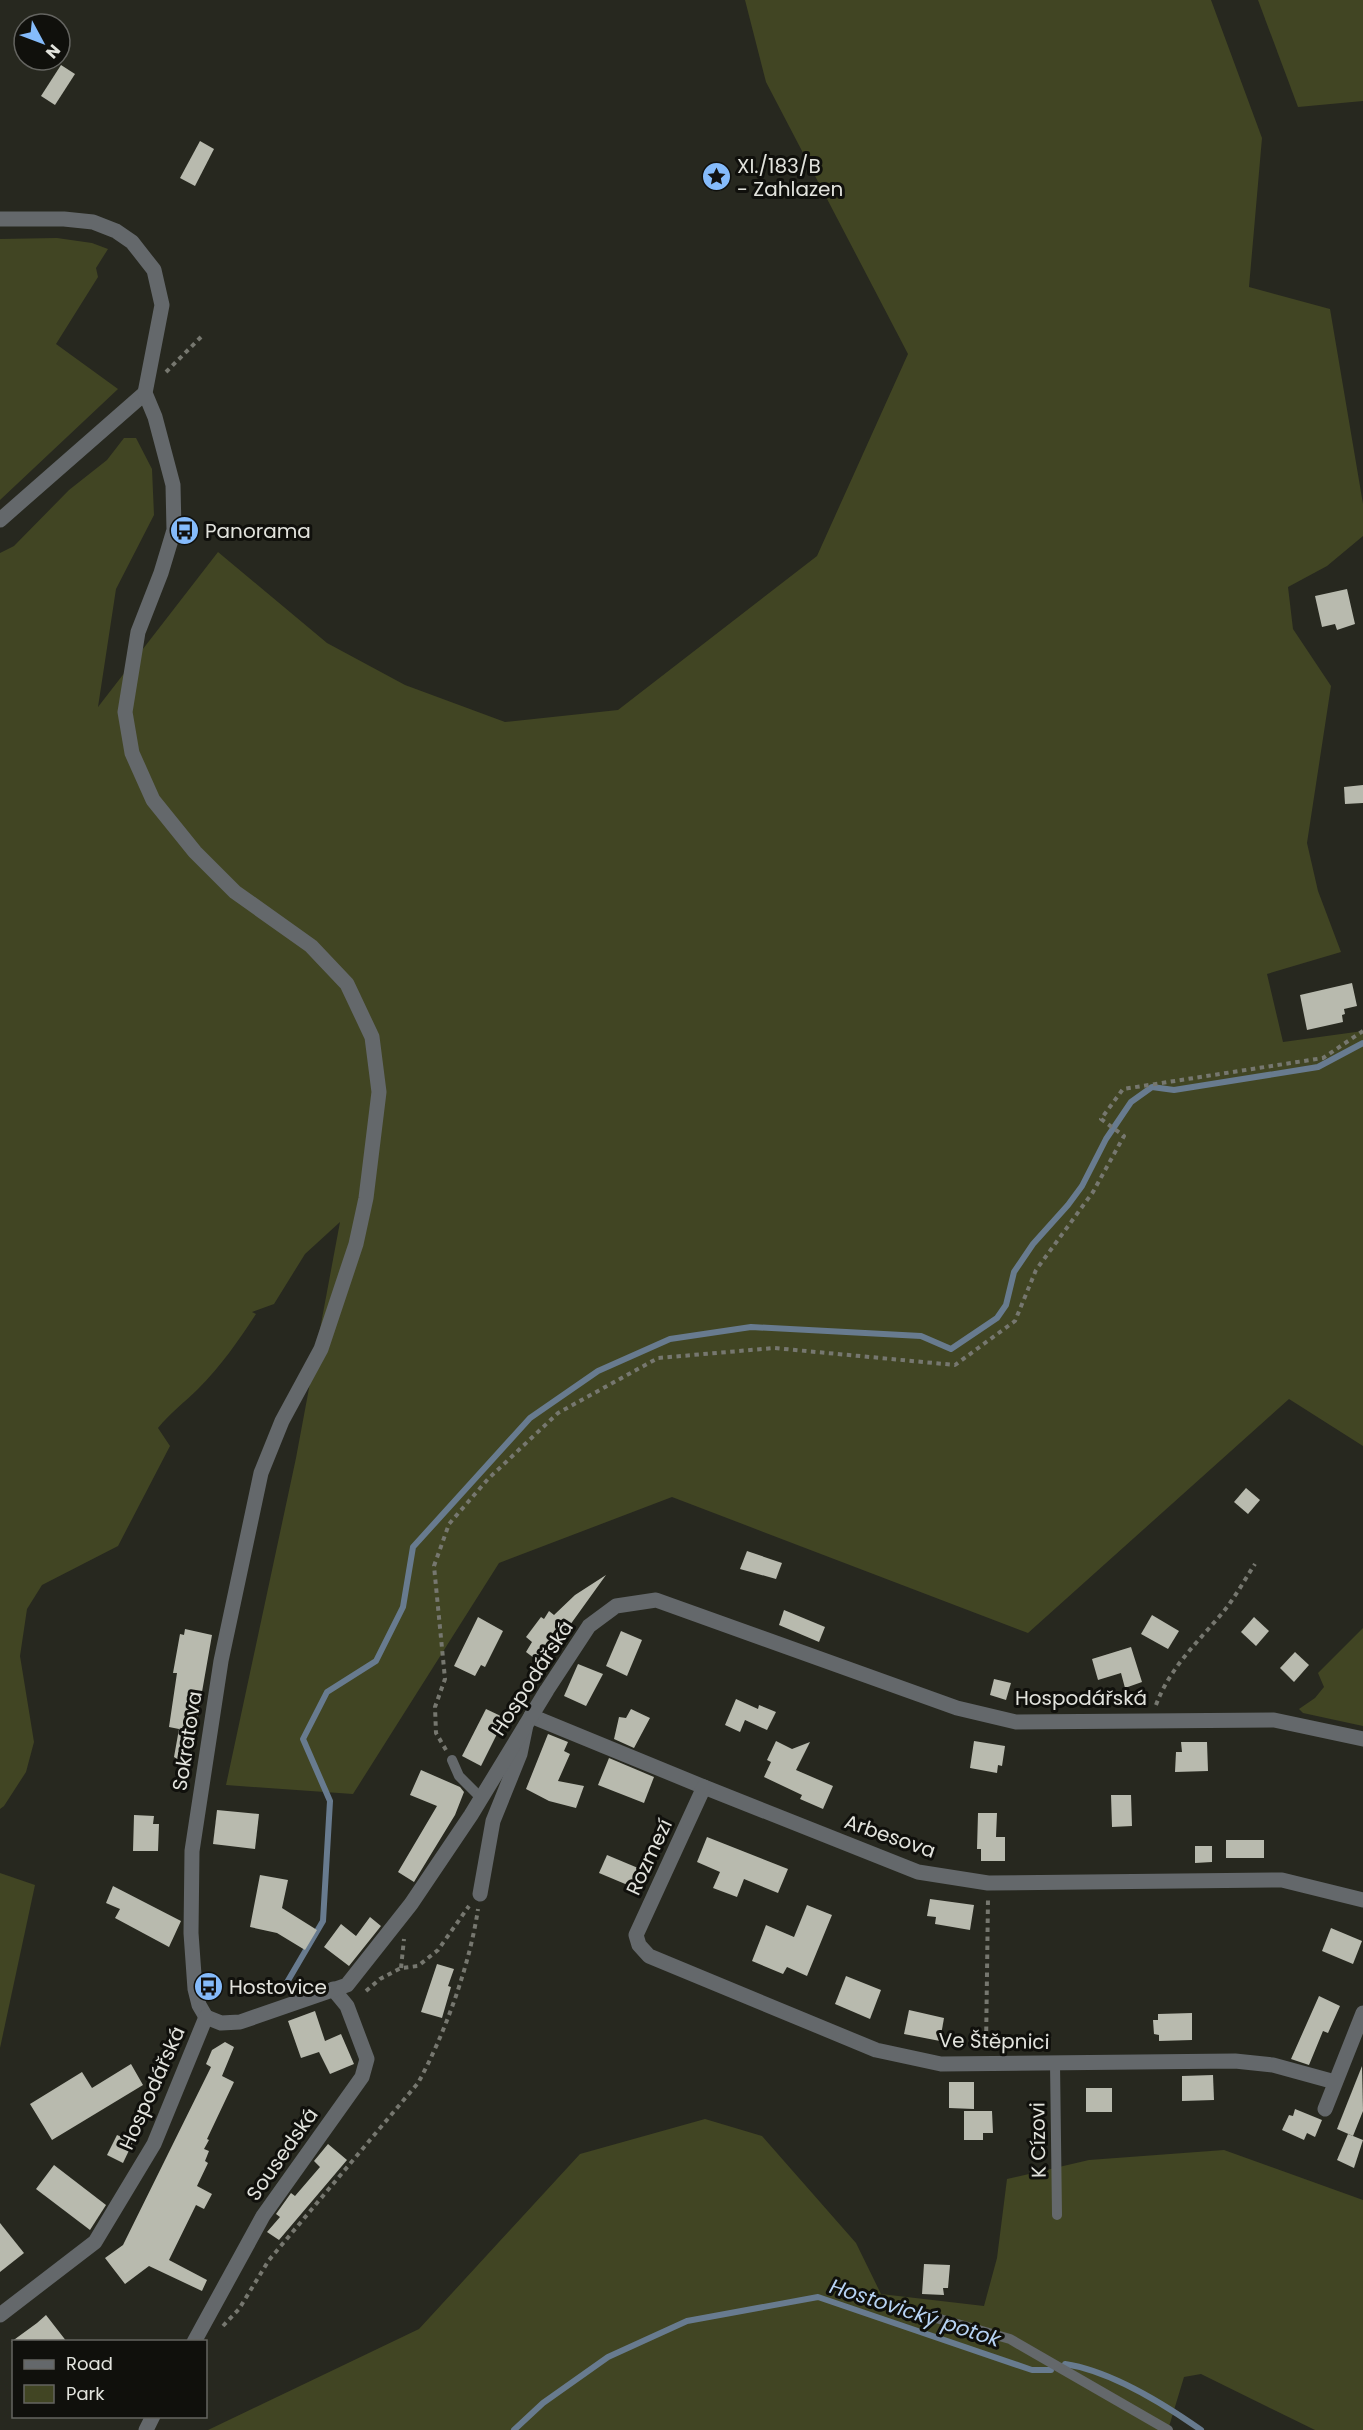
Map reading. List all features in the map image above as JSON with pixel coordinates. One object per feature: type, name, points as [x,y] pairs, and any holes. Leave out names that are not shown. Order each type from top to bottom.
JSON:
[{"type":"street","points":[[0,219],[64,219],[93,222],[116,231],[132,242],[154,270],[162,305],[145,393],[0,520]]},
{"type":"street","name":"Sokratova","points":[[145,393],[155,417],[173,485],[174,530],[161,573],[138,632],[125,712],[132,753],[153,800],[195,852],[236,892],[310,946],[347,984],[372,1037],[379,1092],[366,1198],[356,1244],[321,1349],[282,1421],[261,1473],[221,1661],[192,1851],[195,1989],[199,2005],[206,2017]]},
{"type":"street","name":"Hospodářská","points":[[0,2314],[95,2242],[154,2144],[206,2017],[221,2023],[240,2022],[347,1985],[411,1904],[590,1626],[616,1606],[656,1600],[957,1708],[1016,1722],[1151,1719],[1274,1720],[1363,1739]]},
{"type":"street","points":[[480,1894],[494,1821],[520,1754],[529,1719]]},
{"type":"street","name":"Arbesova","points":[[529,1719],[918,1872],[988,1883],[1282,1880],[1363,1900]]},
{"type":"street","name":"Rozmezí","points":[[639,1945],[636,1935],[704,1787]]},
{"type":"street","name":"Ve Štěpnici","points":[[639,1945],[649,1956],[876,2050],[941,2064],[1235,2061],[1273,2065],[1335,2082]]},
{"type":"street","name":"Sousedská","points":[[195,2340],[263,2216],[362,2077],[367,2059],[347,2006],[333,1989]]},
{"type":"street","points":[[1325,2109],[1363,2013]]},
{"type":"lane","points":[[452,1760],[459,1776],[481,1798]]},
{"type":"lane","name":"K Cízovi","points":[[1055,2063],[1057,2215]]},
{"type":"lane","points":[[915,2312],[1010,2338],[1168,2430]]},
{"type":"path","points":[[145,393],[204,334]]},
{"type":"path","points":[[452,1760],[436,1733],[435,1707],[445,1679],[434,1566],[449,1524],[488,1479],[558,1413],[658,1358],[774,1348],[955,1365],[1015,1321],[1035,1270],[1093,1192],[1124,1136],[1101,1119],[1123,1089],[1323,1058],[1363,1031]]},
{"type":"path","points":[[1151,1719],[1163,1685],[1185,1655],[1225,1610],[1255,1564]]},
{"type":"path","points":[[986,2065],[988,1883]]},
{"type":"path","points":[[347,2006],[380,1979],[401,1968],[418,1966],[438,1950],[458,1919],[480,1894]]},
{"type":"path","points":[[219,2331],[239,2309],[269,2260],[418,2083],[437,2049],[473,1939],[480,1894]]},
{"type":"green space","points":[[745,0],[1211,0],[1262,138],[1249,287],[1330,309],[1363,504],[1363,536],[1327,566],[1288,587],[1293,629],[1331,686],[1307,843],[1318,891],[1341,952],[1267,974],[1283,1042],[1363,1031],[1363,1446],[1289,1399],[1028,1633],[672,1497],[499,1563],[353,1794],[226,1785],[296,1458],[340,1222],[305,1254],[274,1304],[252,1312],[256,1314],[222,1362],[158,1428],[170,1446],[118,1546],[42,1585],[27,1609],[20,1656],[34,1742],[26,1772],[0,1809],[0,553],[14,546],[69,490],[107,460],[124,438],[136,438],[152,469],[154,515],[116,589],[98,707],[218,552],[327,643],[405,685],[505,722],[618,710],[817,556],[908,354],[766,82]]},
{"type":"green space","points":[[1258,0],[1363,0],[1363,101],[1298,107]]},
{"type":"green space","points":[[57,238],[92,243],[108,249],[96,268],[98,277],[56,344],[118,389],[0,500],[0,239]]},
{"type":"green space","points":[[1363,1628],[1363,1726],[1303,1713],[1299,1709],[1315,1698],[1324,1687],[1318,1673]]},
{"type":"green space","points":[[0,1873],[35,1885],[0,2048]]},
{"type":"green space","points":[[705,2119],[762,2136],[856,2243],[881,2294],[984,2306],[997,2258],[1007,2179],[1089,2160],[1224,2150],[1363,2200],[1363,2430],[1315,2430],[1201,2374],[1184,2377],[1168,2430],[208,2430],[419,2329],[580,2154]]},
{"type":"building","points":[[56,72],[75,74],[55,105],[41,96]]},
{"type":"building","points":[[200,141],[214,149],[195,186],[180,178]]},
{"type":"building","points":[[1347,589],[1355,624],[1337,630],[1335,624],[1322,627],[1315,596]]},
{"type":"building","points":[[1363,785],[1363,803],[1345,804],[1344,787]]},
{"type":"building","points":[[1352,983],[1357,1006],[1344,1009],[1343,1022],[1307,1030],[1300,995]]},
{"type":"building","points":[[1246,1488],[1260,1500],[1248,1514],[1234,1502]]},
{"type":"building","points":[[747,1551],[782,1563],[776,1579],[740,1569]]},
{"type":"building","points":[[606,1575],[542,1664],[526,1652],[532,1642],[526,1637],[541,1617],[544,1619],[549,1611],[554,1615],[575,1595]]},
{"type":"building","points":[[784,1610],[825,1627],[819,1642],[779,1625]]},
{"type":"building","points":[[1152,1615],[1179,1631],[1168,1649],[1141,1634]]},
{"type":"building","points":[[478,1617],[503,1631],[485,1667],[481,1665],[475,1676],[454,1666]]},
{"type":"building","points":[[1254,1617],[1269,1631],[1256,1646],[1241,1632]]},
{"type":"building","points":[[185,1629],[212,1635],[189,1766],[174,1757],[179,1729],[169,1727],[177,1673],[173,1673],[180,1634],[184,1635]]},
{"type":"building","points":[[621,1631],[642,1640],[627,1676],[606,1666]]},
{"type":"building","points":[[1131,1647],[1142,1682],[1125,1688],[1121,1673],[1098,1680],[1092,1659]]},
{"type":"building","points":[[1295,1652],[1309,1665],[1294,1682],[1280,1668]]},
{"type":"building","points":[[578,1664],[603,1674],[586,1706],[564,1696]]},
{"type":"building","points":[[994,1679],[1011,1683],[1006,1700],[990,1695]]},
{"type":"building","points":[[736,1699],[758,1709],[759,1705],[776,1712],[767,1730],[745,1720],[740,1732],[725,1725]]},
{"type":"building","points":[[486,1709],[505,1718],[481,1766],[462,1756]]},
{"type":"building","points":[[631,1709],[650,1718],[634,1748],[614,1739],[619,1717],[626,1718]]},
{"type":"building","points":[[548,1734],[568,1742],[564,1751],[570,1754],[558,1781],[584,1786],[576,1808],[549,1801],[526,1789]]},
{"type":"building","points":[[776,1741],[792,1749],[810,1742],[796,1770],[833,1786],[823,1809],[800,1799],[802,1795],[764,1777],[771,1762],[767,1760]]},
{"type":"building","points":[[974,1741],[1005,1746],[1002,1766],[998,1765],[997,1773],[970,1768]]},
{"type":"building","points":[[1181,1742],[1207,1742],[1208,1771],[1175,1772],[1176,1752],[1182,1752]]},
{"type":"building","points":[[609,1758],[654,1777],[644,1803],[598,1785]]},
{"type":"building","points":[[421,1770],[460,1787],[464,1792],[455,1815],[414,1882],[398,1872],[437,1806],[410,1795]]},
{"type":"building","points":[[1111,1795],[1131,1795],[1132,1826],[1112,1827]]},
{"type":"building","points":[[217,1810],[259,1814],[255,1849],[213,1844]]},
{"type":"building","points":[[978,1813],[997,1813],[996,1837],[1005,1837],[1005,1861],[981,1861],[981,1849],[977,1849]]},
{"type":"building","points":[[134,1815],[154,1816],[153,1824],[159,1824],[158,1851],[133,1851]]},
{"type":"building","points":[[707,1837],[788,1869],[778,1893],[744,1879],[737,1897],[713,1888],[720,1872],[697,1862]]},
{"type":"building","points":[[1226,1840],[1264,1840],[1264,1858],[1226,1858]]},
{"type":"building","points":[[1195,1846],[1212,1846],[1212,1862],[1195,1863]]},
{"type":"building","points":[[607,1855],[638,1868],[630,1886],[599,1873]]},
{"type":"building","points":[[260,1875],[288,1880],[282,1908],[317,1930],[305,1950],[277,1933],[250,1927]]},
{"type":"building","points":[[113,1886],[181,1921],[169,1947],[115,1918],[120,1909],[106,1903]]},
{"type":"building","points":[[930,1899],[974,1905],[970,1930],[935,1924],[936,1917],[927,1916]]},
{"type":"building","points":[[807,1905],[832,1915],[807,1976],[787,1967],[783,1974],[752,1961],[766,1925],[794,1937]]},
{"type":"building","points":[[370,1917],[381,1926],[349,1966],[324,1947],[341,1924],[356,1936]]},
{"type":"building","points":[[1331,1928],[1362,1941],[1353,1964],[1322,1951]]},
{"type":"building","points":[[437,1964],[454,1969],[442,2018],[421,2012]]},
{"type":"building","points":[[846,1976],[881,1990],[870,2019],[835,2004]]},
{"type":"building","points":[[1319,1996],[1340,2006],[1328,2033],[1323,2031],[1309,2065],[1291,2059]]},
{"type":"building","points":[[909,2010],[944,2018],[940,2041],[904,2034]]},
{"type":"building","points":[[315,2011],[325,2041],[341,2034],[354,2064],[330,2074],[319,2052],[301,2058],[288,2021]]},
{"type":"building","points":[[1192,2013],[1192,2040],[1159,2041],[1159,2035],[1154,2034],[1153,2020],[1158,2020],[1158,2014]]},
{"type":"building","points":[[225,2042],[234,2047],[222,2076],[234,2082],[207,2139],[209,2140],[204,2149],[209,2151],[205,2161],[208,2163],[197,2186],[212,2194],[204,2209],[196,2205],[169,2260],[207,2280],[202,2291],[149,2266],[125,2284],[105,2258],[123,2245],[211,2067],[206,2064],[212,2050]]},
{"type":"building","points":[[131,2064],[143,2085],[52,2140],[30,2104],[82,2072],[92,2088]]},
{"type":"building","points":[[1362,2066],[1363,2111],[1353,2136],[1337,2129]]},
{"type":"building","points":[[1213,2075],[1214,2100],[1182,2101],[1182,2076]]},
{"type":"building","points":[[949,2082],[974,2082],[974,2109],[949,2108]]},
{"type":"building","points":[[1086,2088],[1112,2088],[1112,2112],[1086,2112]]},
{"type":"building","points":[[1295,2109],[1322,2120],[1315,2137],[1307,2133],[1304,2140],[1282,2130],[1289,2115],[1293,2116]]},
{"type":"building","points":[[964,2111],[992,2111],[993,2133],[983,2133],[983,2140],[964,2140]]},
{"type":"building","points":[[1348,2134],[1363,2140],[1354,2168],[1337,2160]]},
{"type":"building","points":[[117,2135],[133,2142],[123,2163],[107,2155]]},
{"type":"building","points":[[328,2144],[347,2160],[279,2240],[267,2232],[280,2217],[276,2214],[291,2193],[295,2196],[320,2167],[314,2161]]},
{"type":"building","points":[[54,2165],[106,2205],[90,2230],[36,2189]]},
{"type":"building","points":[[0,2223],[24,2253],[0,2272]]},
{"type":"building","points":[[924,2264],[950,2265],[948,2288],[943,2288],[944,2295],[922,2294]]},
{"type":"building","points":[[46,2315],[65,2340],[14,2340]]},
{"type":"waterway","points":[[286,1984],[323,1921],[330,1801],[303,1739],[327,1692],[376,1661],[403,1607],[413,1547],[530,1418],[598,1371],[670,1339],[751,1327],[921,1336],[951,1349],[997,1318],[1006,1305],[1014,1272],[1033,1244],[1082,1186],[1106,1139],[1131,1102],[1152,1087],[1174,1090],[1318,1067],[1363,1043]]},
{"type":"waterway","name":"Hostovický potok","points":[[514,2430],[543,2403],[608,2357],[687,2321],[818,2297],[1032,2370],[1051,2370]]},
{"type":"waterway","name":"Hostovický potok","points":[[1065,2364],[1118,2381],[1171,2410],[1201,2430]]},
{"type":"place","name":"XI./183/B - Zahlazen","points":[[716,177]]},
{"type":"place","name":"Panorama","points":[[184,531]]},
{"type":"place","name":"Hostovice","points":[[208,1987]]}]
